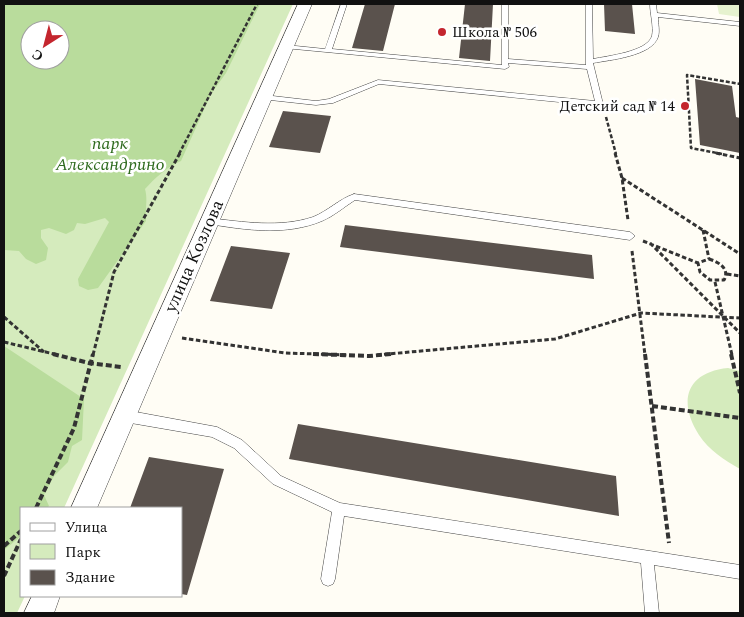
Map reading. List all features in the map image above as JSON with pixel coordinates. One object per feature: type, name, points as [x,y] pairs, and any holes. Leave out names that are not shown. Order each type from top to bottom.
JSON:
[{"type":"street","name":"улица Козлова","points":[[84,507],[305,4]]},
{"type":"street","points":[[39,613],[46,597]]},
{"type":"lane","points":[[328,51],[344,4]]},
{"type":"lane","points":[[286,47],[505,67],[505,4]]},
{"type":"lane","points":[[264,97],[316,103],[337,98],[378,82],[599,104],[590,64],[589,4]]},
{"type":"lane","points":[[505,61],[590,64],[637,50],[652,42],[656,34],[653,4]]},
{"type":"lane","points":[[654,15],[740,24]]},
{"type":"lane","points":[[209,220],[265,228],[294,225],[318,218],[354,197],[630,236]]},
{"type":"lane","points":[[124,416],[213,431],[238,444],[277,480],[339,509],[740,572]]},
{"type":"lane","points":[[328,579],[339,509]]},
{"type":"lane","points":[[647,558],[652,613]]},
{"type":"path","points":[[36,507],[74,428],[89,363],[114,272],[188,137],[256,4]]},
{"type":"path","points":[[740,84],[687,75],[691,148],[740,158]]},
{"type":"path","points":[[599,104],[605,113],[622,178],[641,313],[671,561]]},
{"type":"path","points":[[622,178],[740,254]]},
{"type":"path","points":[[702,230],[709,259]]},
{"type":"path","points":[[740,276],[727,274],[719,262],[709,259],[698,263],[650,243],[740,333]]},
{"type":"path","points":[[698,263],[701,275],[716,282],[724,280],[727,274]]},
{"type":"path","points":[[716,282],[740,393]]},
{"type":"path","points":[[179,338],[285,354],[369,356],[555,339],[641,313],[740,318]]},
{"type":"path","points":[[4,317],[44,352]]},
{"type":"path","points":[[4,342],[89,363],[128,368]]},
{"type":"path","points":[[652,406],[740,418]]},
{"type":"path","points":[[4,546],[20,532]]},
{"type":"path","points":[[4,576],[20,541]]},
{"type":"green space","name":"парк Александрино","points":[[4,4],[293,4],[64,507],[20,507],[20,597],[25,597],[17,613],[4,613]]},
{"type":"green space","points":[[4,4],[260,4],[226,73],[211,94],[181,161],[162,173],[145,189],[146,221],[98,288],[88,290],[79,286],[78,279],[109,222],[105,218],[85,224],[77,223],[74,230],[66,234],[49,228],[41,230],[41,238],[48,248],[46,260],[36,264],[26,259],[19,251],[4,250]]},
{"type":"green space","points":[[717,4],[740,4],[740,17],[719,14]]},
{"type":"green space","points":[[4,346],[84,399],[82,440],[72,446],[68,462],[54,476],[44,495],[49,506],[20,507],[20,537],[4,550]]},
{"type":"green space","points":[[728,368],[740,371],[740,469],[707,445],[692,423],[688,411],[690,390],[695,382],[703,375]]},
{"type":"building","points":[[365,4],[395,4],[383,51],[352,48]]},
{"type":"building","points":[[465,4],[493,4],[490,61],[459,58]]},
{"type":"building","points":[[604,4],[632,4],[635,34],[605,31]]},
{"type":"building","points":[[695,79],[732,86],[736,117],[740,118],[740,153],[700,145]]},
{"type":"building","points":[[283,111],[331,116],[320,153],[269,147]]},
{"type":"building","points":[[345,225],[592,255],[594,279],[340,247]]},
{"type":"building","points":[[231,246],[290,253],[272,309],[210,301]]},
{"type":"building","points":[[298,424],[616,476],[619,516],[289,459]]},
{"type":"building","points":[[149,457],[224,469],[187,595],[182,594],[182,507],[130,507]]},
{"type":"place","name":"Школа № 506","points":[[442,32]]},
{"type":"place","name":"Детский сад № 14","points":[[685,106]]}]
